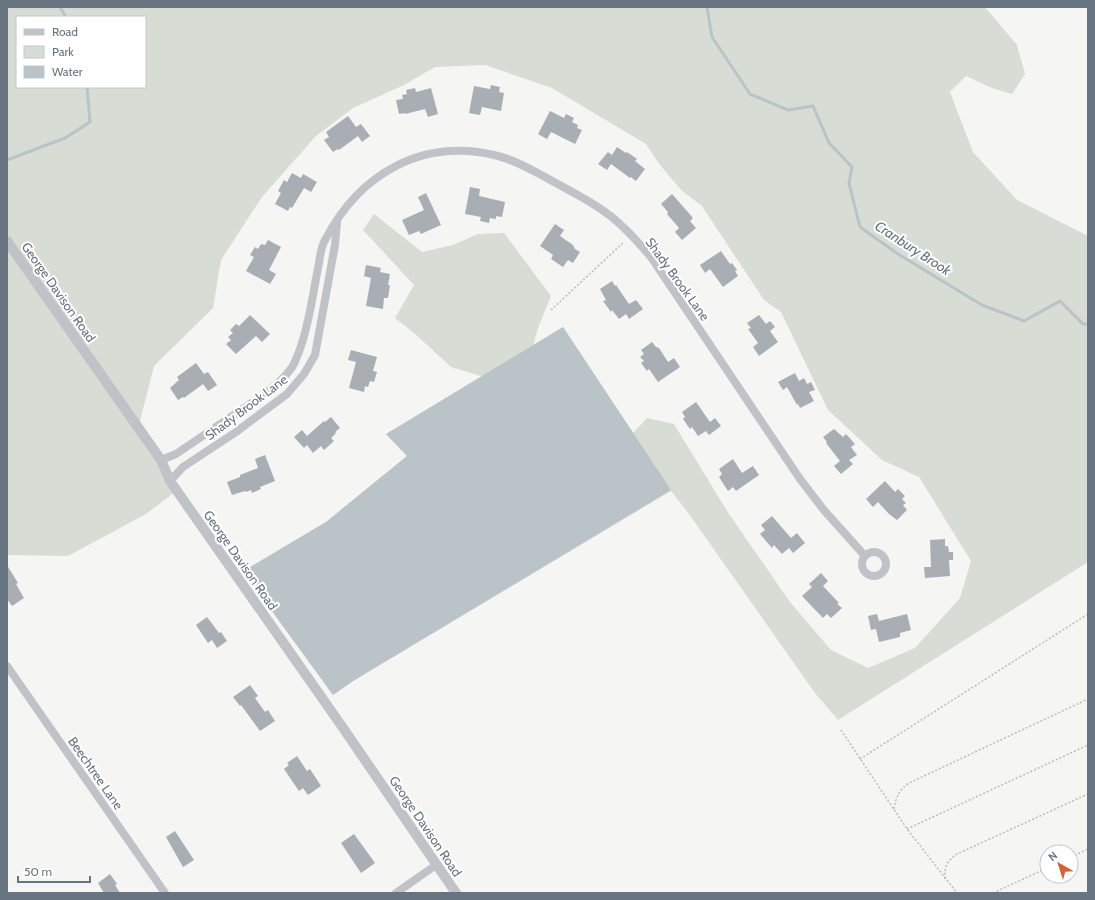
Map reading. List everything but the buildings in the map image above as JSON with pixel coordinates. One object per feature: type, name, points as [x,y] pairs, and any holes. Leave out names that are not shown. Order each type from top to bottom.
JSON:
[{"type":"street","name":"Shady Brook Lane","points":[[161,460],[176,454],[266,394],[290,369],[297,357],[305,335],[310,314],[314,283],[324,242],[337,220],[370,182],[386,171],[405,161],[442,151],[459,150],[498,156],[516,162],[597,206],[623,226],[651,257],[800,479],[823,509],[865,556]]},
{"type":"street","name":"Shady Brook Lane","points":[[170,481],[183,467],[287,394],[304,374],[315,355],[323,316],[337,220]]},
{"type":"street","name":"George Davison Road","points":[[7,241],[161,460],[170,481],[337,719],[456,893]]},
{"type":"street","points":[[310,314],[323,316]]},
{"type":"street","points":[[248,406],[256,416]]},
{"type":"street","name":"Beechtree Lane","points":[[7,666],[165,893]]},
{"type":"street","points":[[396,893],[436,865]]},
{"type":"path","points":[[551,310],[626,240]]},
{"type":"path","points":[[860,759],[1088,614]]},
{"type":"path","points":[[894,809],[898,793],[901,788],[909,783],[1088,699]]},
{"type":"path","points":[[841,730],[907,829],[957,893]]},
{"type":"path","points":[[907,829],[1088,745]]},
{"type":"path","points":[[945,879],[947,863],[957,854],[1088,794]]},
{"type":"path","points":[[993,893],[1039,872]]},
{"type":"green space","points":[[7,7],[985,7],[1017,45],[1025,74],[1012,94],[992,88],[966,76],[950,92],[973,152],[1017,200],[1088,236],[1088,562],[838,720],[815,693],[689,514],[671,491],[353,681],[333,695],[269,607],[245,570],[326,522],[407,456],[386,434],[484,377],[451,367],[414,333],[395,318],[414,285],[363,230],[374,214],[422,252],[453,245],[478,234],[504,233],[551,296],[538,328],[533,346],[563,327],[633,433],[647,418],[674,424],[727,511],[790,602],[831,650],[868,668],[915,648],[960,598],[971,561],[919,477],[882,460],[828,410],[781,312],[764,300],[702,206],[682,191],[660,165],[646,144],[552,88],[485,65],[435,67],[404,85],[353,108],[316,136],[262,197],[221,260],[213,308],[154,366],[140,421],[175,492],[146,514],[68,556],[7,555]]},
{"type":"water","points":[[563,327],[671,490],[353,681],[333,695],[269,607],[245,570],[326,522],[407,456],[386,434]]},
{"type":"waterway","name":"Cranbury Brook","points":[[60,7],[65,16]]},
{"type":"waterway","name":"Cranbury Brook","points":[[707,7],[712,37],[750,94],[788,110],[813,106],[829,143],[852,167],[849,183],[860,227],[898,254],[982,305],[1024,321],[1060,301],[1083,324],[1088,324]]},
{"type":"waterway","name":"Cranbury Brook","points":[[7,160],[65,138],[90,122],[87,88]]}]
